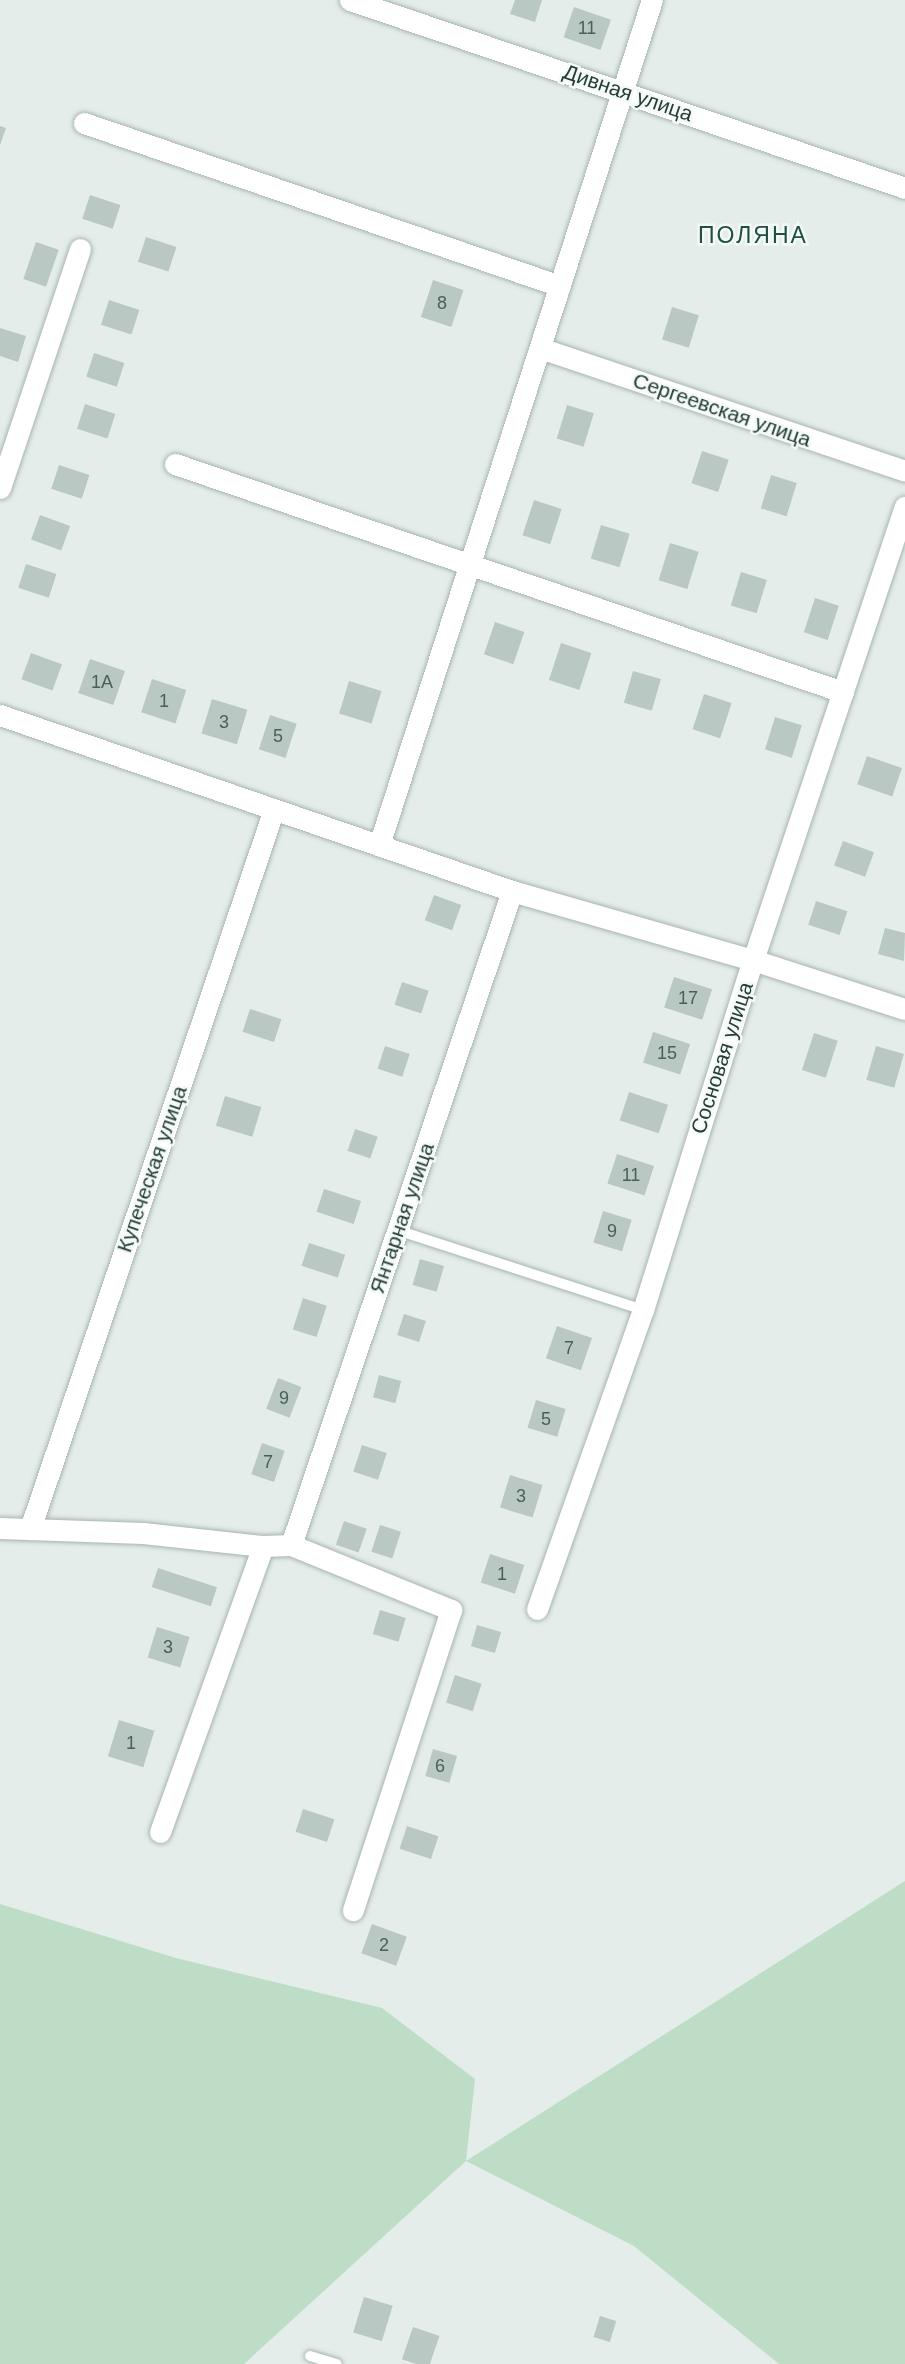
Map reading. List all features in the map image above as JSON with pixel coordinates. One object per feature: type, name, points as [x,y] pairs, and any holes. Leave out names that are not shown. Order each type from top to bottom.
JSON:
[{"type":"street","name":"Дивная улица","points":[[350,0],[905,188]]},
{"type":"street","points":[[379,845],[653,0]]},
{"type":"street","points":[[84,123],[560,286]]},
{"type":"street","points":[[0,488],[80,249]]},
{"type":"street","name":"Сергеевская улица","points":[[540,348],[905,471]]},
{"type":"street","points":[[175,464],[843,692]]},
{"type":"street","name":"Сосновая улица","points":[[537,1609],[643,1310],[753,960],[905,507]]},
{"type":"street","points":[[0,715],[512,891],[753,960],[905,1009]]},
{"type":"street","name":"Купеческая улица","points":[[30,1529],[274,809]]},
{"type":"street","name":"Янтарная улица","points":[[291,1545],[512,891]]},
{"type":"street","points":[[0,1528],[143,1534],[263,1546],[291,1545],[451,1610],[353,1910]]},
{"type":"street","points":[[160,1832],[263,1546]]},
{"type":"lane","points":[[397,1230],[643,1310]]},
{"type":"lane","points":[[310,2356],[337,2364]]},
{"type":"green space","points":[[905,1881],[905,2364],[779,2364],[634,2246],[466,2161]]},
{"type":"green space","points":[[0,1904],[176,1958],[382,2008],[475,2079],[466,2161],[244,2364],[0,2364]]},
{"type":"building","points":[[515,0],[542,0],[535,22],[510,14]]},
{"type":"building","points":[[574,7],[611,20],[600,50],[564,37]]},
{"type":"building","points":[[0,126],[6,128],[0,145]]},
{"type":"building","points":[[90,195],[120,205],[113,229],[82,219]]},
{"type":"building","points":[[146,237],[176,247],[168,272],[138,262]]},
{"type":"building","points":[[36,242],[59,250],[46,287],[23,279]]},
{"type":"building","points":[[433,280],[463,290],[451,327],[421,317]]},
{"type":"building","points":[[109,300],[139,310],[131,335],[101,325]]},
{"type":"building","points":[[672,307],[699,315],[689,348],[662,340]]},
{"type":"building","points":[[0,328],[26,336],[18,362],[0,356]]},
{"type":"building","points":[[94,353],[124,363],[117,387],[86,377]]},
{"type":"building","points":[[85,404],[115,414],[107,439],[77,429]]},
{"type":"building","points":[[567,405],[594,413],[584,447],[557,438]]},
{"type":"building","points":[[702,451],[729,460],[718,492],[691,483]]},
{"type":"building","points":[[59,465],[89,475],[82,499],[51,489]]},
{"type":"building","points":[[771,475],[797,483],[787,516],[761,508]]},
{"type":"building","points":[[534,500],[562,509],[550,544],[523,535]]},
{"type":"building","points":[[40,515],[70,526],[61,550],[31,539]]},
{"type":"building","points":[[601,525],[630,534],[619,567],[591,558]]},
{"type":"building","points":[[670,543],[699,552],[687,589],[659,580]]},
{"type":"building","points":[[26,564],[56,574],[49,598],[18,588]]},
{"type":"building","points":[[741,572],[767,580],[757,613],[731,605]]},
{"type":"building","points":[[815,598],[839,606],[828,640],[804,632]]},
{"type":"building","points":[[495,622],[524,632],[513,664],[484,654]]},
{"type":"building","points":[[561,643],[591,653],[579,690],[549,680]]},
{"type":"building","points":[[31,653],[62,664],[52,691],[21,679]]},
{"type":"building","points":[[90,659],[125,671],[113,705],[78,693]]},
{"type":"building","points":[[633,671],[661,679],[652,711],[624,703]]},
{"type":"building","points":[[152,679],[186,690],[175,723],[141,712]]},
{"type":"building","points":[[349,681],[382,691],[372,723],[339,714]]},
{"type":"building","points":[[704,694],[732,703],[720,738],[693,729]]},
{"type":"building","points":[[212,699],[247,710],[237,744],[201,733]]},
{"type":"building","points":[[270,715],[297,724],[286,758],[259,749]]},
{"type":"building","points":[[775,717],[802,725],[792,758],[765,750]]},
{"type":"building","points":[[867,756],[902,768],[892,796],[857,784]]},
{"type":"building","points":[[843,841],[874,852],[865,877],[834,865]]},
{"type":"building","points":[[434,895],[461,905],[452,930],[425,920]]},
{"type":"building","points":[[816,901],[847,911],[840,935],[808,925]]},
{"type":"building","points":[[885,928],[905,933],[904,961],[878,954]]},
{"type":"building","points":[[674,977],[712,989],[702,1020],[664,1007]]},
{"type":"building","points":[[402,982],[429,991],[421,1013],[395,1005]]},
{"type":"building","points":[[250,1009],[281,1019],[274,1042],[243,1032]]},
{"type":"building","points":[[653,1032],[690,1044],[680,1074],[643,1062]]},
{"type":"building","points":[[814,1033],[838,1041],[826,1078],[802,1070]]},
{"type":"building","points":[[385,1046],[410,1054],[402,1077],[378,1069]]},
{"type":"building","points":[[876,1046],[904,1054],[894,1088],[866,1080]]},
{"type":"building","points":[[629,1092],[668,1105],[659,1133],[620,1121]]},
{"type":"building","points":[[225,1096],[261,1107],[252,1137],[216,1126]]},
{"type":"building","points":[[355,1129],[378,1137],[370,1159],[348,1151]]},
{"type":"building","points":[[617,1154],[654,1166],[645,1196],[607,1183]]},
{"type":"building","points":[[324,1189],[361,1201],[354,1224],[317,1212]]},
{"type":"building","points":[[603,1211],[632,1220],[622,1251],[593,1243]]},
{"type":"building","points":[[309,1243],[345,1255],[338,1278],[302,1266]]},
{"type":"building","points":[[420,1259],[444,1266],[437,1292],[413,1285]]},
{"type":"building","points":[[303,1298],[327,1306],[317,1337],[293,1329]]},
{"type":"building","points":[[404,1314],[426,1321],[419,1342],[397,1335]]},
{"type":"building","points":[[557,1326],[592,1338],[581,1370],[546,1358]]},
{"type":"building","points":[[379,1375],[401,1381],[395,1403],[373,1397]]},
{"type":"building","points":[[278,1378],[301,1387],[290,1418],[266,1409]]},
{"type":"building","points":[[536,1400],[566,1409],[557,1437],[528,1428]]},
{"type":"building","points":[[262,1443],[285,1451],[274,1482],[251,1474]]},
{"type":"building","points":[[362,1445],[387,1453],[378,1480],[353,1472]]},
{"type":"building","points":[[510,1475],[543,1485],[533,1517],[500,1508]]},
{"type":"building","points":[[344,1521],[367,1529],[359,1552],[336,1545]]},
{"type":"building","points":[[380,1525],[401,1532],[392,1558],[371,1552]]},
{"type":"building","points":[[490,1554],[524,1565],[515,1594],[481,1583]]},
{"type":"building","points":[[158,1568],[217,1587],[211,1606],[152,1587]]},
{"type":"building","points":[[380,1610],[406,1618],[399,1642],[373,1634]]},
{"type":"building","points":[[477,1625],[501,1632],[495,1653],[471,1646]]},
{"type":"building","points":[[157,1627],[190,1637],[180,1668],[148,1658]]},
{"type":"building","points":[[455,1675],[482,1684],[473,1711],[446,1703]]},
{"type":"building","points":[[119,1720],[154,1731],[143,1767],[108,1756]]},
{"type":"building","points":[[433,1749],[457,1756],[449,1783],[425,1776]]},
{"type":"building","points":[[303,1809],[334,1819],[327,1842],[296,1832]]},
{"type":"building","points":[[407,1826],[438,1836],[431,1859],[400,1849]]},
{"type":"building","points":[[372,1924],[407,1937],[396,1966],[361,1953]]},
{"type":"building","points":[[364,2297],[393,2306],[382,2341],[353,2332]]},
{"type":"building","points":[[600,2316],[616,2321],[610,2342],[594,2337]]},
{"type":"building","points":[[413,2327],[439,2336],[430,2364],[416,2364],[402,2359]]},
{"type":"district","name":"ПОЛЯНА","points":[[753,235]]}]
